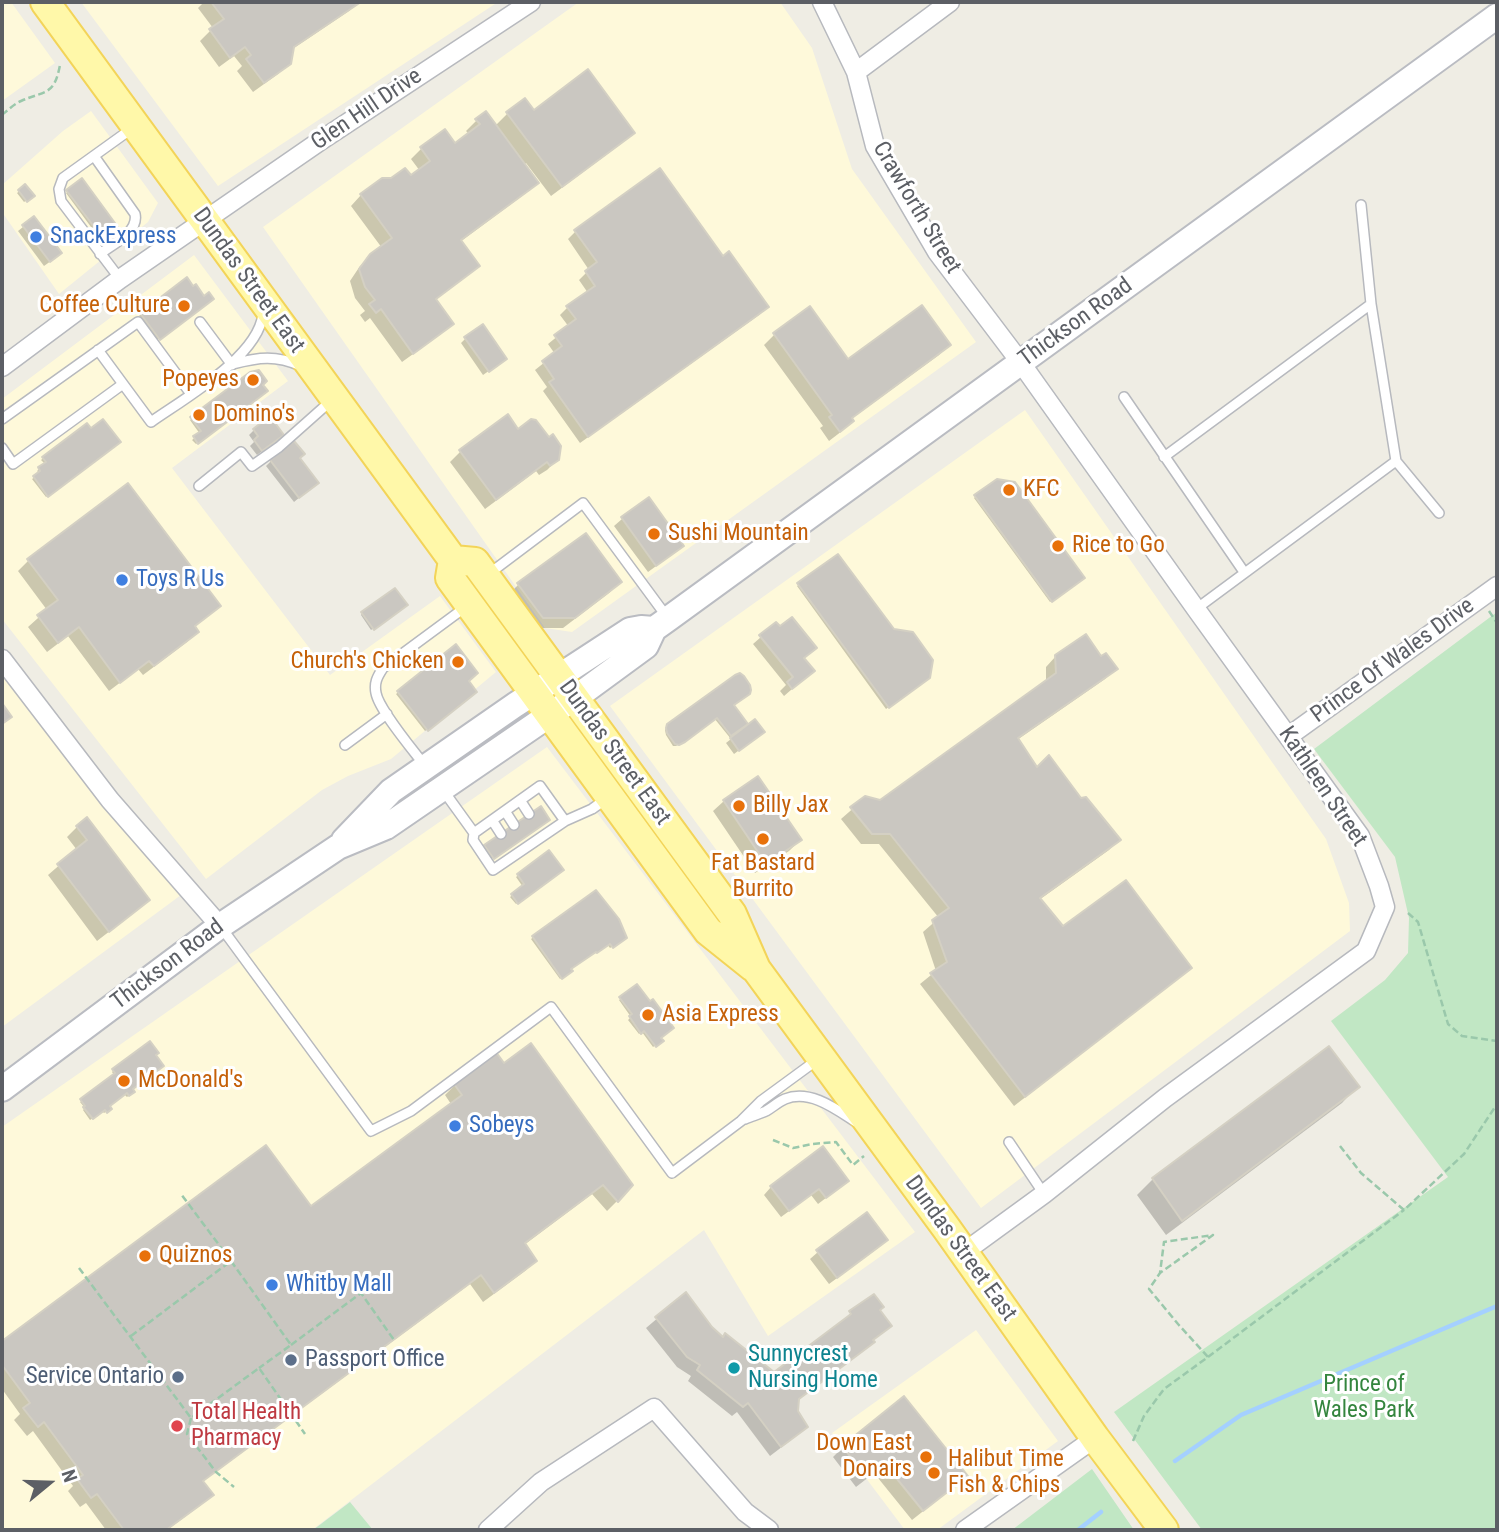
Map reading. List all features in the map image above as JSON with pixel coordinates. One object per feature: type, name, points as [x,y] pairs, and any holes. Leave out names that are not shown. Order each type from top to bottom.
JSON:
[{"type":"main road","name":"Dundas Street East","points":[[45,2],[453,560],[450,578],[609,797],[708,931],[756,969]]},
{"type":"main road","name":"Thickson Road","points":[[338,847],[391,791],[426,767],[646,646],[661,624],[1497,16]]},
{"type":"main road","name":"Dundas Street East","points":[[453,560],[475,562],[732,914],[756,969],[820,1058],[872,1147],[963,1253],[1164,1530]]},
{"type":"main road","name":"Thickson Road","points":[[2,1089],[220,926],[338,847],[386,827],[442,789],[542,704]]},
{"type":"street","name":"Glen Hill Drive","points":[[2,367],[120,279],[204,221],[531,2]]},
{"type":"street","name":"Crawforth Street","points":[[822,2],[856,72],[875,146],[937,252],[1021,362]]},
{"type":"street","points":[[856,72],[950,2]]},
{"type":"street","name":"Kathleen Street","points":[[963,1253],[1044,1194],[1165,1098],[1366,950],[1385,907],[1360,836],[1021,362]]},
{"type":"street","name":"Prince Of Wales Drive","points":[[1289,736],[1497,586]]},
{"type":"street","points":[[2,659],[110,800],[220,926]]},
{"type":"street","points":[[488,1530],[541,1482],[653,1408],[745,1512],[769,1530]]},
{"type":"street","points":[[965,1530],[1096,1438]]},
{"type":"lane","points":[[120,279],[61,201],[59,189],[63,178],[135,126]]},
{"type":"lane","points":[[94,156],[137,219],[133,229],[100,254]]},
{"type":"lane","points":[[1361,205],[1371,304],[1396,461],[1439,513]]},
{"type":"lane","points":[[98,350],[151,422],[232,365],[258,332],[264,312],[262,300]]},
{"type":"lane","points":[[1164,457],[1371,304]]},
{"type":"lane","points":[[2,419],[138,322],[191,394]]},
{"type":"lane","points":[[200,323],[232,365]]},
{"type":"lane","points":[[232,365],[255,358],[267,358],[299,364],[317,374]]},
{"type":"lane","points":[[2,448],[13,464],[123,384]]},
{"type":"lane","points":[[1124,397],[1244,572]]},
{"type":"lane","points":[[199,486],[241,452],[253,466],[279,447],[334,398]]},
{"type":"lane","points":[[1196,609],[1396,461]]},
{"type":"lane","points":[[485,576],[583,503],[661,624]]},
{"type":"lane","points":[[426,767],[381,707],[376,694],[375,679],[383,668],[469,604]]},
{"type":"lane","points":[[345,745],[387,714]]},
{"type":"lane","points":[[474,833],[540,786],[565,821]]},
{"type":"lane","points":[[442,789],[474,833],[473,840],[493,870],[513,851],[541,831],[592,809],[609,797]]},
{"type":"lane","points":[[520,800],[529,814]]},
{"type":"lane","points":[[505,811],[514,825]]},
{"type":"lane","points":[[492,820],[501,834]]},
{"type":"lane","points":[[220,926],[371,1131],[411,1111],[551,1007],[672,1173],[741,1121],[761,1101],[820,1058]]},
{"type":"lane","points":[[741,1121],[783,1100],[802,1096],[818,1100],[840,1112],[872,1147]]},
{"type":"lane","points":[[1009,1142],[1044,1194]]},
{"type":"path","points":[[2,115],[20,102],[43,94],[55,85],[60,65]]},
{"type":"path","points":[[1488,609],[1497,622]]},
{"type":"path","points":[[1408,913],[1418,922],[1448,1024],[1462,1036],[1497,1041]]},
{"type":"path","points":[[1133,1441],[1143,1416],[1164,1388],[1404,1210],[1464,1154],[1497,1104]]},
{"type":"path","points":[[773,1140],[793,1148],[836,1143],[853,1165],[872,1147]]},
{"type":"path","points":[[1340,1146],[1361,1173],[1404,1210]]},
{"type":"path","points":[[181,1194],[291,1345]]},
{"type":"path","points":[[1160,1273],[1164,1242],[1213,1235],[1160,1273],[1149,1289],[1208,1357]]},
{"type":"path","points":[[131,1336],[231,1261]]},
{"type":"path","points":[[79,1268],[191,1418]]},
{"type":"path","points":[[234,1487],[216,1472],[187,1434],[191,1418],[361,1293],[394,1340]]},
{"type":"path","points":[[259,1368],[305,1434]]},
{"type":"shaded area","points":[[2,2],[11,2],[55,63],[2,101]]},
{"type":"shaded area","points":[[81,2],[498,2],[218,186]]},
{"type":"shaded area","points":[[579,2],[780,2],[812,48],[852,169],[976,342],[572,632],[545,628],[263,227]]},
{"type":"shaded area","points":[[91,111],[158,203],[148,222],[59,294],[2,212],[2,185],[63,131]]},
{"type":"shaded area","points":[[194,255],[288,381],[172,468],[330,675],[440,596],[496,672],[391,759],[348,776],[322,790],[206,879],[2,619],[2,399]]},
{"type":"shaded area","points":[[1025,410],[1326,839],[1349,903],[1350,931],[981,1208],[610,706]]},
{"type":"shaded area","points":[[2,670],[181,895],[2,1027]]},
{"type":"shaded area","points":[[547,747],[915,1232],[768,1336],[704,1230],[312,1530],[2,1530],[2,1127]]},
{"type":"shaded area","points":[[976,1330],[1058,1441],[937,1530],[905,1530],[832,1433]]},
{"type":"green space","name":"Prince of Wales Park","points":[[1497,612],[1497,1530],[1202,1530],[1114,1412],[1448,1177],[1331,1021],[1385,980],[1408,953],[1409,918],[1395,857],[1314,749]]},
{"type":"green space","points":[[1092,1469],[1134,1530],[1012,1530]]},
{"type":"green space","points":[[350,1502],[373,1530],[313,1530]]},
{"type":"building","points":[[211,2],[361,2],[294,47],[291,64],[264,83],[246,59],[251,55],[245,47],[230,58],[209,29],[224,19]]},
{"type":"building","points":[[588,69],[635,133],[562,187],[506,112],[525,98],[534,110]]},
{"type":"building","points":[[486,111],[539,183],[461,240],[480,266],[436,299],[454,324],[413,354],[381,309],[376,313],[369,304],[375,300],[365,287],[359,269],[370,254],[392,238],[360,194],[382,178],[391,178],[405,168],[411,175],[430,161],[420,147],[445,129],[455,143],[480,124],[475,119]]},
{"type":"building","points":[[660,168],[723,256],[729,251],[769,307],[588,437],[549,382],[554,379],[542,361],[562,346],[554,335],[576,319],[566,306],[595,286],[585,271],[597,262],[574,230]]},
{"type":"building","points":[[82,178],[123,234],[108,245],[66,190]]},
{"type":"building","points":[[25,184],[35,196],[27,202],[18,190]]},
{"type":"building","points":[[34,216],[62,253],[50,262],[22,225]]},
{"type":"building","points":[[187,277],[204,296],[209,292],[214,299],[160,340],[140,313]]},
{"type":"building","points":[[922,305],[951,345],[852,418],[854,421],[840,432],[829,417],[832,415],[773,333],[810,306],[848,359]]},
{"type":"building","points":[[483,324],[507,359],[489,372],[464,337]]},
{"type":"building","points":[[259,370],[267,381],[263,385],[268,391],[198,444],[193,436],[201,431],[190,417],[250,372]]},
{"type":"building","points":[[508,414],[518,429],[531,419],[536,420],[549,437],[553,434],[561,446],[559,460],[550,466],[547,462],[496,500],[459,450]]},
{"type":"building","points":[[270,416],[284,435],[262,451],[254,440],[258,436],[253,429]]},
{"type":"building","points":[[103,419],[121,442],[48,497],[33,476],[40,471],[38,467],[46,462],[42,457],[87,423],[91,428]]},
{"type":"building","points":[[294,441],[305,454],[300,458],[319,483],[299,498],[270,460]]},
{"type":"building","points":[[997,479],[1015,482],[1085,578],[1052,602],[974,495]]},
{"type":"building","name":"Toys R Us","points":[[128,483],[221,606],[195,626],[199,632],[154,666],[149,661],[120,683],[79,627],[58,643],[37,615],[58,600],[27,559]]},
{"type":"building","points":[[649,497],[684,546],[656,566],[621,517]]},
{"type":"building","points":[[586,533],[622,582],[575,618],[543,618],[517,583]]},
{"type":"building","points":[[838,554],[894,629],[913,632],[933,660],[930,678],[889,708],[797,583]]},
{"type":"building","points":[[395,588],[408,605],[374,630],[361,612]]},
{"type":"building","points":[[792,617],[817,648],[804,658],[815,671],[792,689],[787,682],[793,677],[759,635],[776,622],[780,626]]},
{"type":"building","points":[[1086,634],[1101,656],[1106,653],[1118,669],[1018,738],[1037,767],[1049,755],[1081,798],[1086,797],[1121,840],[1040,898],[1063,926],[1126,880],[1192,968],[1025,1097],[930,973],[947,962],[932,920],[949,908],[890,834],[872,834],[850,807],[865,796],[880,800],[1056,673],[1055,655]]},
{"type":"building","points":[[456,644],[478,673],[469,681],[477,692],[428,731],[397,691]]},
{"type":"building","points":[[740,673],[751,690],[750,694],[734,705],[748,724],[731,736],[717,718],[685,742],[675,744],[667,733],[667,724]]},
{"type":"building","points":[[2,703],[12,717],[2,724]]},
{"type":"building","points":[[755,719],[765,732],[739,751],[730,738]]},
{"type":"building","points":[[758,776],[802,840],[766,864],[723,800]]},
{"type":"building","points":[[541,806],[550,820],[494,859],[484,845]]},
{"type":"building","points":[[87,817],[150,900],[109,932],[57,864],[87,840],[76,826]]},
{"type":"building","points":[[549,850],[564,870],[518,904],[511,894],[524,884],[517,874]]},
{"type":"building","points":[[596,890],[619,919],[627,938],[613,948],[610,944],[596,952],[571,969],[573,971],[562,979],[532,936]]},
{"type":"building","name":"Asia Express","points":[[637,984],[650,1001],[653,999],[674,1028],[661,1038],[664,1041],[656,1047],[644,1031],[641,1034],[629,1016],[632,1014],[619,997]]},
{"type":"building","name":"McDonald's","points":[[150,1041],[164,1066],[133,1089],[135,1092],[129,1096],[127,1093],[110,1106],[112,1109],[107,1113],[105,1110],[93,1119],[80,1099],[115,1073],[112,1069]]},
{"type":"building","name":"Whitby Mall","points":[[531,1043],[633,1185],[618,1202],[603,1185],[525,1243],[537,1261],[494,1293],[481,1275],[203,1481],[214,1495],[166,1530],[124,1530],[97,1494],[91,1498],[77,1479],[83,1475],[44,1422],[38,1427],[23,1408],[30,1403],[2,1365],[2,1341],[266,1145],[311,1206],[462,1095],[454,1084],[496,1052],[504,1063]]},
{"type":"building","points":[[1329,1046],[1360,1087],[1182,1221],[1152,1178]]},
{"type":"building","points":[[823,1146],[849,1181],[826,1198],[819,1189],[789,1211],[770,1186]]},
{"type":"building","points":[[867,1212],[888,1240],[837,1278],[816,1250]]},
{"type":"building","name":"Sunnycrest Nursing Home","points":[[686,1292],[712,1327],[723,1337],[725,1333],[774,1372],[874,1294],[884,1307],[880,1310],[892,1326],[799,1399],[798,1411],[808,1427],[781,1447],[748,1403],[743,1407],[697,1370],[700,1365],[687,1357],[655,1317]]},
{"type":"building","points":[[904,1396],[968,1476],[923,1511],[885,1464],[867,1478],[842,1446]]},
{"type":"waterway","points":[[1175,1461],[1241,1415],[1497,1306]]},
{"type":"waterway","points":[[1078,1530],[1101,1512]]},
{"type":"place","name":"SnackExpress","points":[[36,237]]},
{"type":"place","name":"Coffee Culture","points":[[184,306]]},
{"type":"place","name":"Popeyes","points":[[253,380]]},
{"type":"place","name":"Domino's","points":[[199,415]]},
{"type":"place","name":"KFC","points":[[1009,490]]},
{"type":"place","name":"Sushi Mountain","points":[[654,534]]},
{"type":"place","name":"Rice to Go","points":[[1058,546]]},
{"type":"place","name":"Toys R Us","points":[[122,580]]},
{"type":"place","name":"Church's Chicken","points":[[458,662]]},
{"type":"place","name":"Billy Jax","points":[[739,806]]},
{"type":"place","name":"Fat Bastard Burrito","points":[[763,839]]},
{"type":"place","name":"Asia Express","points":[[648,1015]]},
{"type":"place","name":"McDonald's","points":[[124,1081]]},
{"type":"place","name":"Sobeys","points":[[455,1126]]},
{"type":"place","name":"Quiznos","points":[[145,1256]]},
{"type":"place","name":"Whitby Mall","points":[[272,1285]]},
{"type":"place","name":"Passport Office","points":[[291,1360]]},
{"type":"place","name":"Sunnycrest Nursing Home","points":[[734,1368]]},
{"type":"place","name":"Service Ontario","points":[[178,1377]]},
{"type":"place","name":"Total Health Pharmacy","points":[[177,1426]]},
{"type":"place","name":"Down East Donairs","points":[[926,1457]]},
{"type":"place","name":"Halibut Time Fish & Chips","points":[[934,1473]]}]
